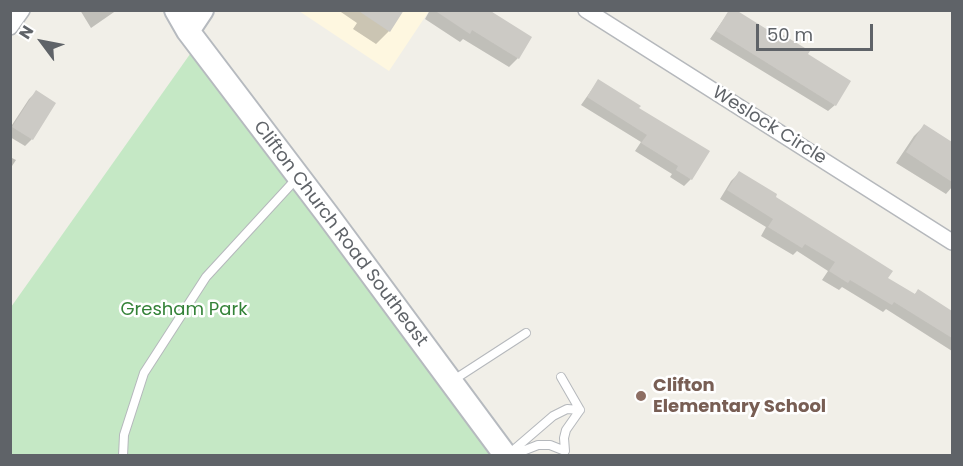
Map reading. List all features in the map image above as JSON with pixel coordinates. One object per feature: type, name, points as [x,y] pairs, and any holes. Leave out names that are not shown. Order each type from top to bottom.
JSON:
[{"type":"street","points":[[10,27],[22,10]]},
{"type":"street","name":"Clifton Church Road Southeast","points":[[176,10],[188,31],[450,382],[508,456]]},
{"type":"street","points":[[188,31],[202,10]]},
{"type":"street","name":"Weslock Circle","points":[[586,10],[952,242]]},
{"type":"lane","points":[[123,456],[124,435],[144,374],[206,278],[298,177]]},
{"type":"lane","points":[[450,382],[526,333]]},
{"type":"lane","points":[[561,377],[580,410]]},
{"type":"lane","points":[[508,456],[553,416],[567,409],[580,410]]},
{"type":"lane","points":[[508,456],[538,446],[550,445],[565,451],[566,430],[580,410]]},
{"type":"shaded area","points":[[299,11],[429,11],[389,71]]},
{"type":"green space","name":"Gresham Park","points":[[200,40],[509,456],[11,456],[11,307]]},
{"type":"building","points":[[357,10],[404,10],[390,32]]},
{"type":"building","points":[[434,10],[489,10],[532,37],[519,59],[472,30],[470,34]]},
{"type":"building","points":[[729,10],[736,10],[768,30],[770,27],[810,51],[808,54],[851,81],[836,106],[716,31]]},
{"type":"building","points":[[598,79],[641,106],[639,108],[710,151],[692,180],[676,170],[678,166],[641,143],[647,135],[587,97]]},
{"type":"building","points":[[36,90],[56,103],[33,140],[12,127]]},
{"type":"building","points":[[924,124],[952,142],[952,182],[906,152]]},
{"type":"building","points":[[739,171],[893,271],[888,278],[915,294],[918,289],[952,311],[952,338],[894,302],[892,305],[850,280],[848,283],[829,271],[835,262],[805,244],[802,248],[768,227],[773,219],[727,190]]},
{"type":"place","name":"Clifton Elementary School","points":[[641,396]]}]
